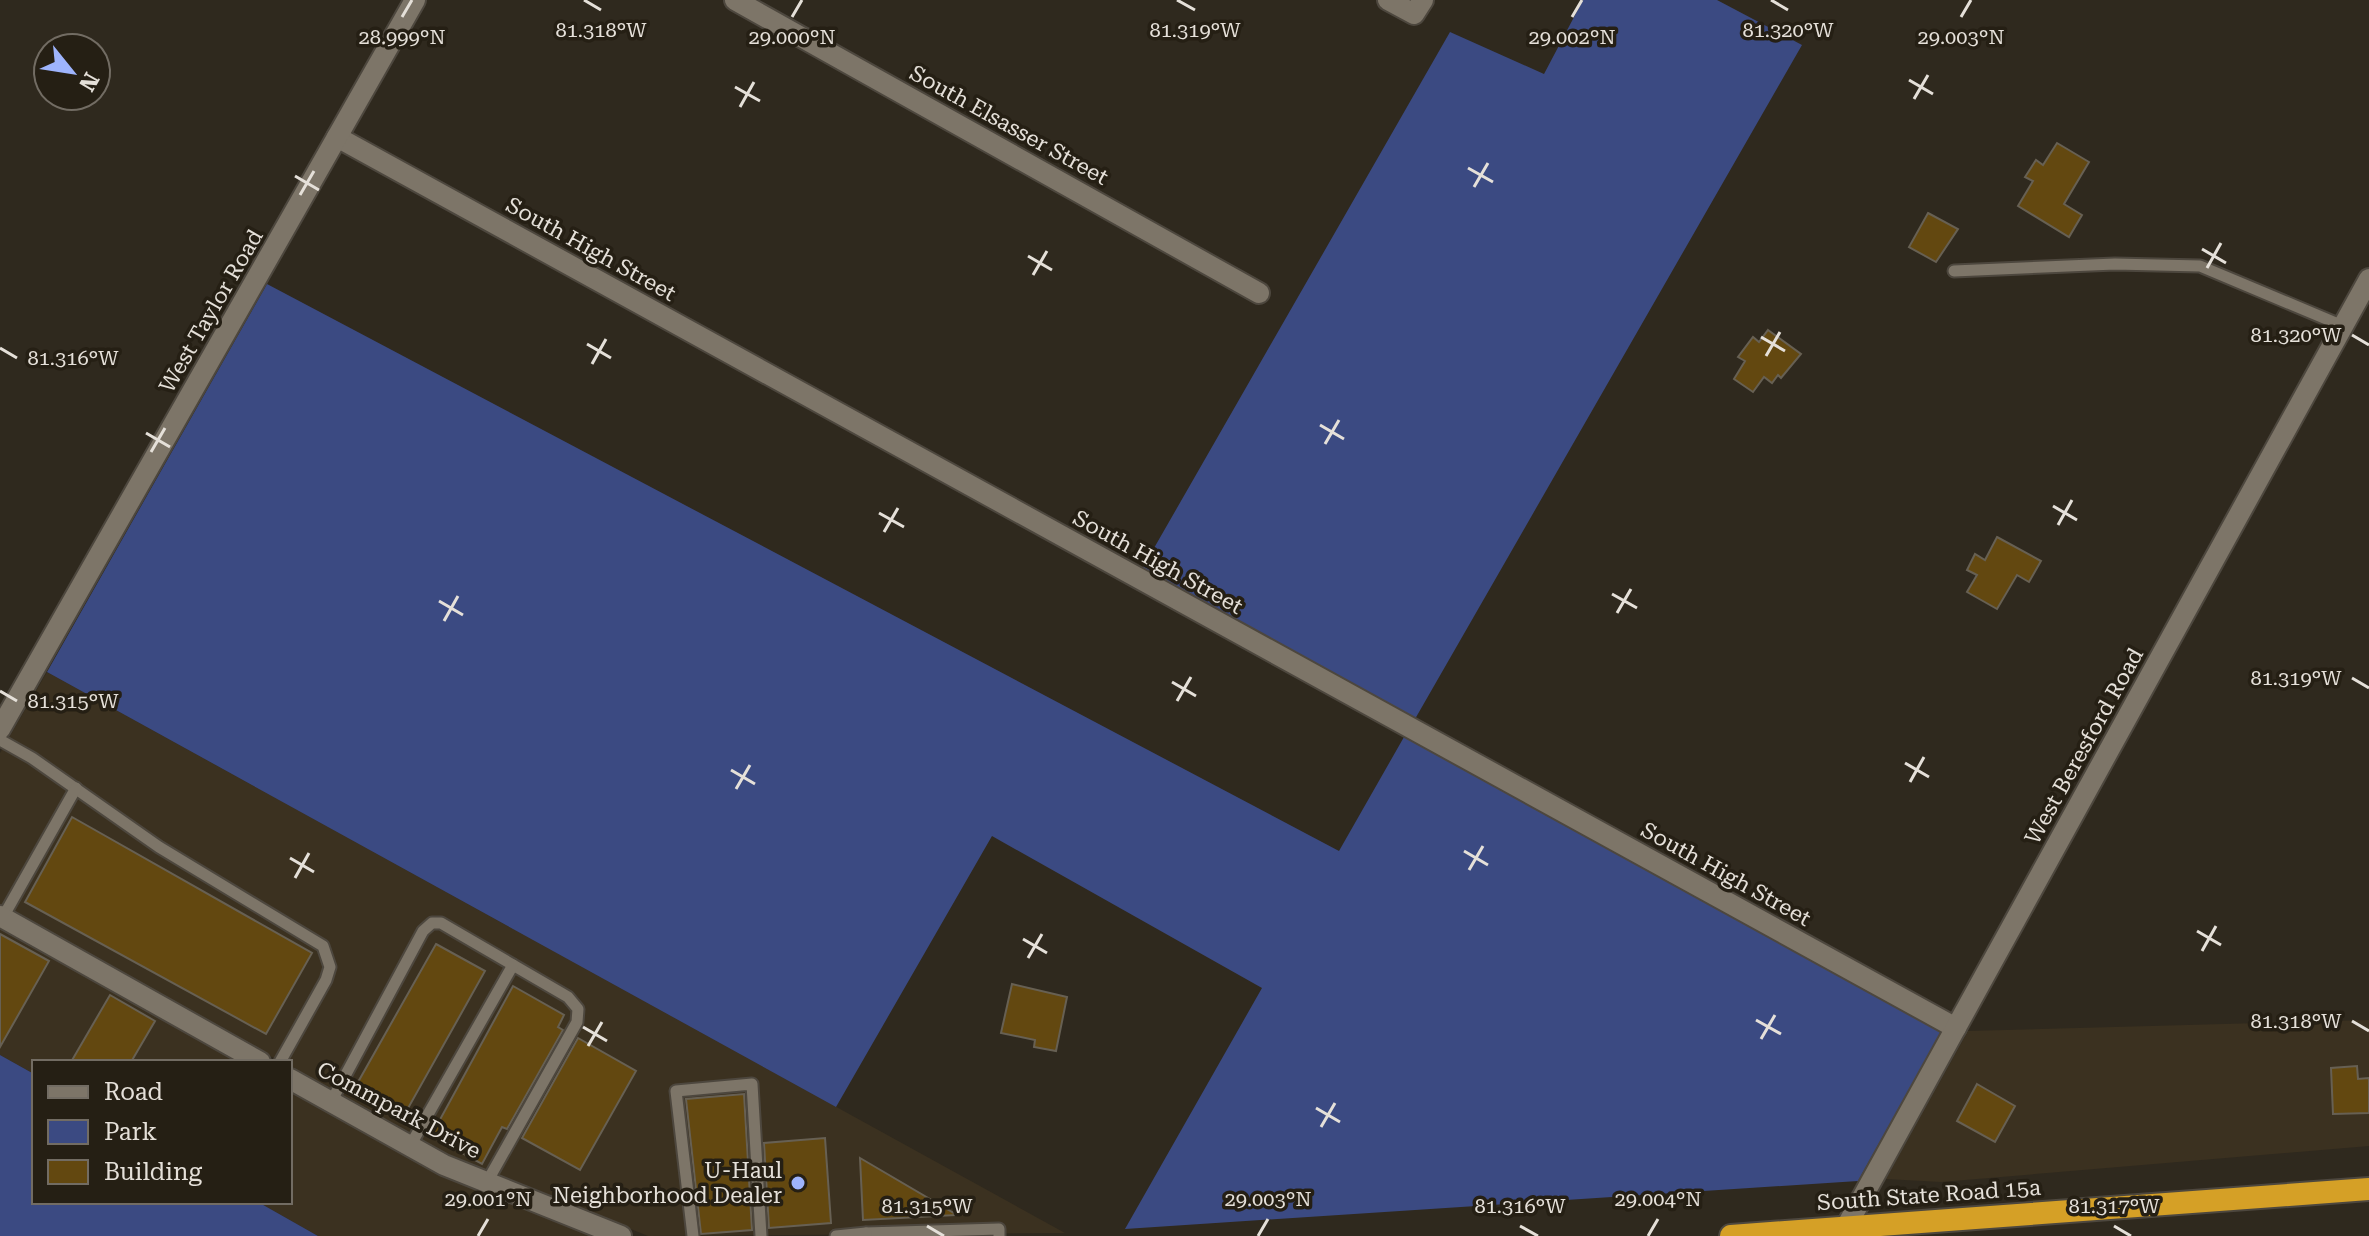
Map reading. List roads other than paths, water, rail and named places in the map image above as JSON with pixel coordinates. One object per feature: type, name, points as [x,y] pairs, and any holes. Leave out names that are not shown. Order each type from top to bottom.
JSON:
[{"type":"highway","name":"South State Road 15a","points":[[1731,1236],[1844,1232],[2369,1189]]},
{"type":"street","name":"West Taylor Road","points":[[0,729],[415,0]]},
{"type":"street","name":"South Elsasser Street","points":[[735,0],[1259,293]]},
{"type":"street","points":[[1388,0],[1418,7]]},
{"type":"street","name":"South High Street","points":[[337,137],[1956,1028]]},
{"type":"street","name":"West Beresford Road","points":[[1844,1232],[2369,279]]},
{"type":"street","points":[[2,917],[256,1060]]},
{"type":"street","name":"Commpark Drive","points":[[292,1080],[410,1146],[487,1182],[621,1236]]},
{"type":"lane","points":[[1954,271],[2115,264],[2200,266],[2343,326]]},
{"type":"lane","points":[[0,740],[76,788],[159,847],[323,946],[330,967],[326,980],[281,1060]]},
{"type":"lane","points":[[2,917],[76,788]]},
{"type":"lane","points":[[331,1102],[423,931],[432,923],[441,923],[568,997],[578,1009],[577,1022],[487,1182]]},
{"type":"lane","points":[[410,1146],[513,965]]},
{"type":"lane","points":[[693,1236],[676,1091],[752,1084],[761,1236]]},
{"type":"lane","points":[[836,1236],[999,1229],[999,1236]]},
{"type":"place","name":"U-Haul Neighborhood Dealer","points":[[798,1183]]}]
